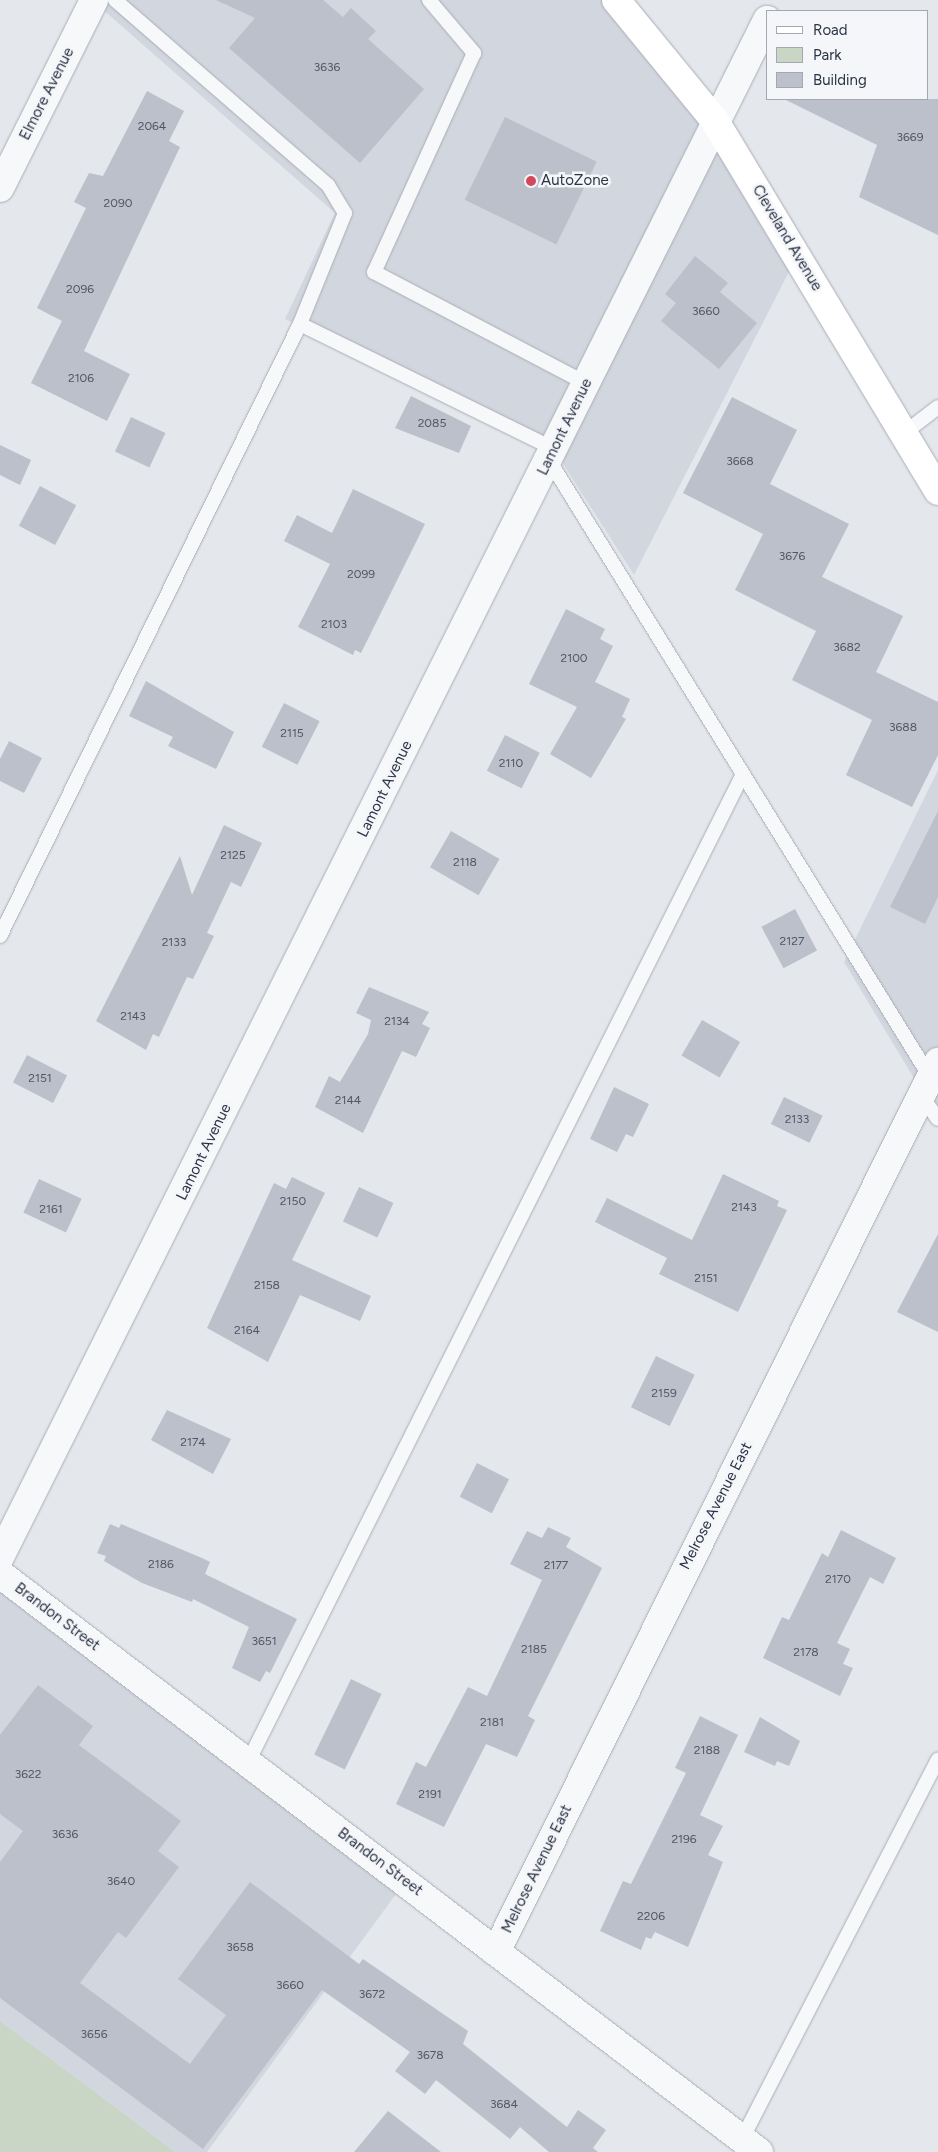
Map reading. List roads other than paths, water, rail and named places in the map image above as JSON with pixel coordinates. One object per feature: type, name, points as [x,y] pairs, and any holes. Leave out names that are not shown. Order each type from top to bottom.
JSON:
[{"type":"main road","name":"Cleveland Avenue","points":[[616,0],[715,121],[938,491]]},
{"type":"street","name":"Elmore Avenue","points":[[0,188],[94,0]]},
{"type":"street","name":"Lamont Avenue","points":[[0,1557],[766,22]]},
{"type":"street","name":"Melrose Avenue East","points":[[496,1952],[930,1078]]},
{"type":"street","name":"Brandon Street","points":[[0,1574],[750,2146]]},
{"type":"lane","points":[[0,936],[300,324],[337,243],[345,213],[328,185],[115,0]]},
{"type":"lane","points":[[429,0],[474,53],[374,272],[586,384]]},
{"type":"lane","points":[[300,324],[551,455],[743,774],[930,1078],[938,1120]]},
{"type":"lane","points":[[903,434],[938,407]]},
{"type":"lane","points":[[248,1762],[743,774]]},
{"type":"lane","points":[[750,2146],[938,1760]]},
{"type":"place","name":"AutoZone","points":[[531,181]]}]
